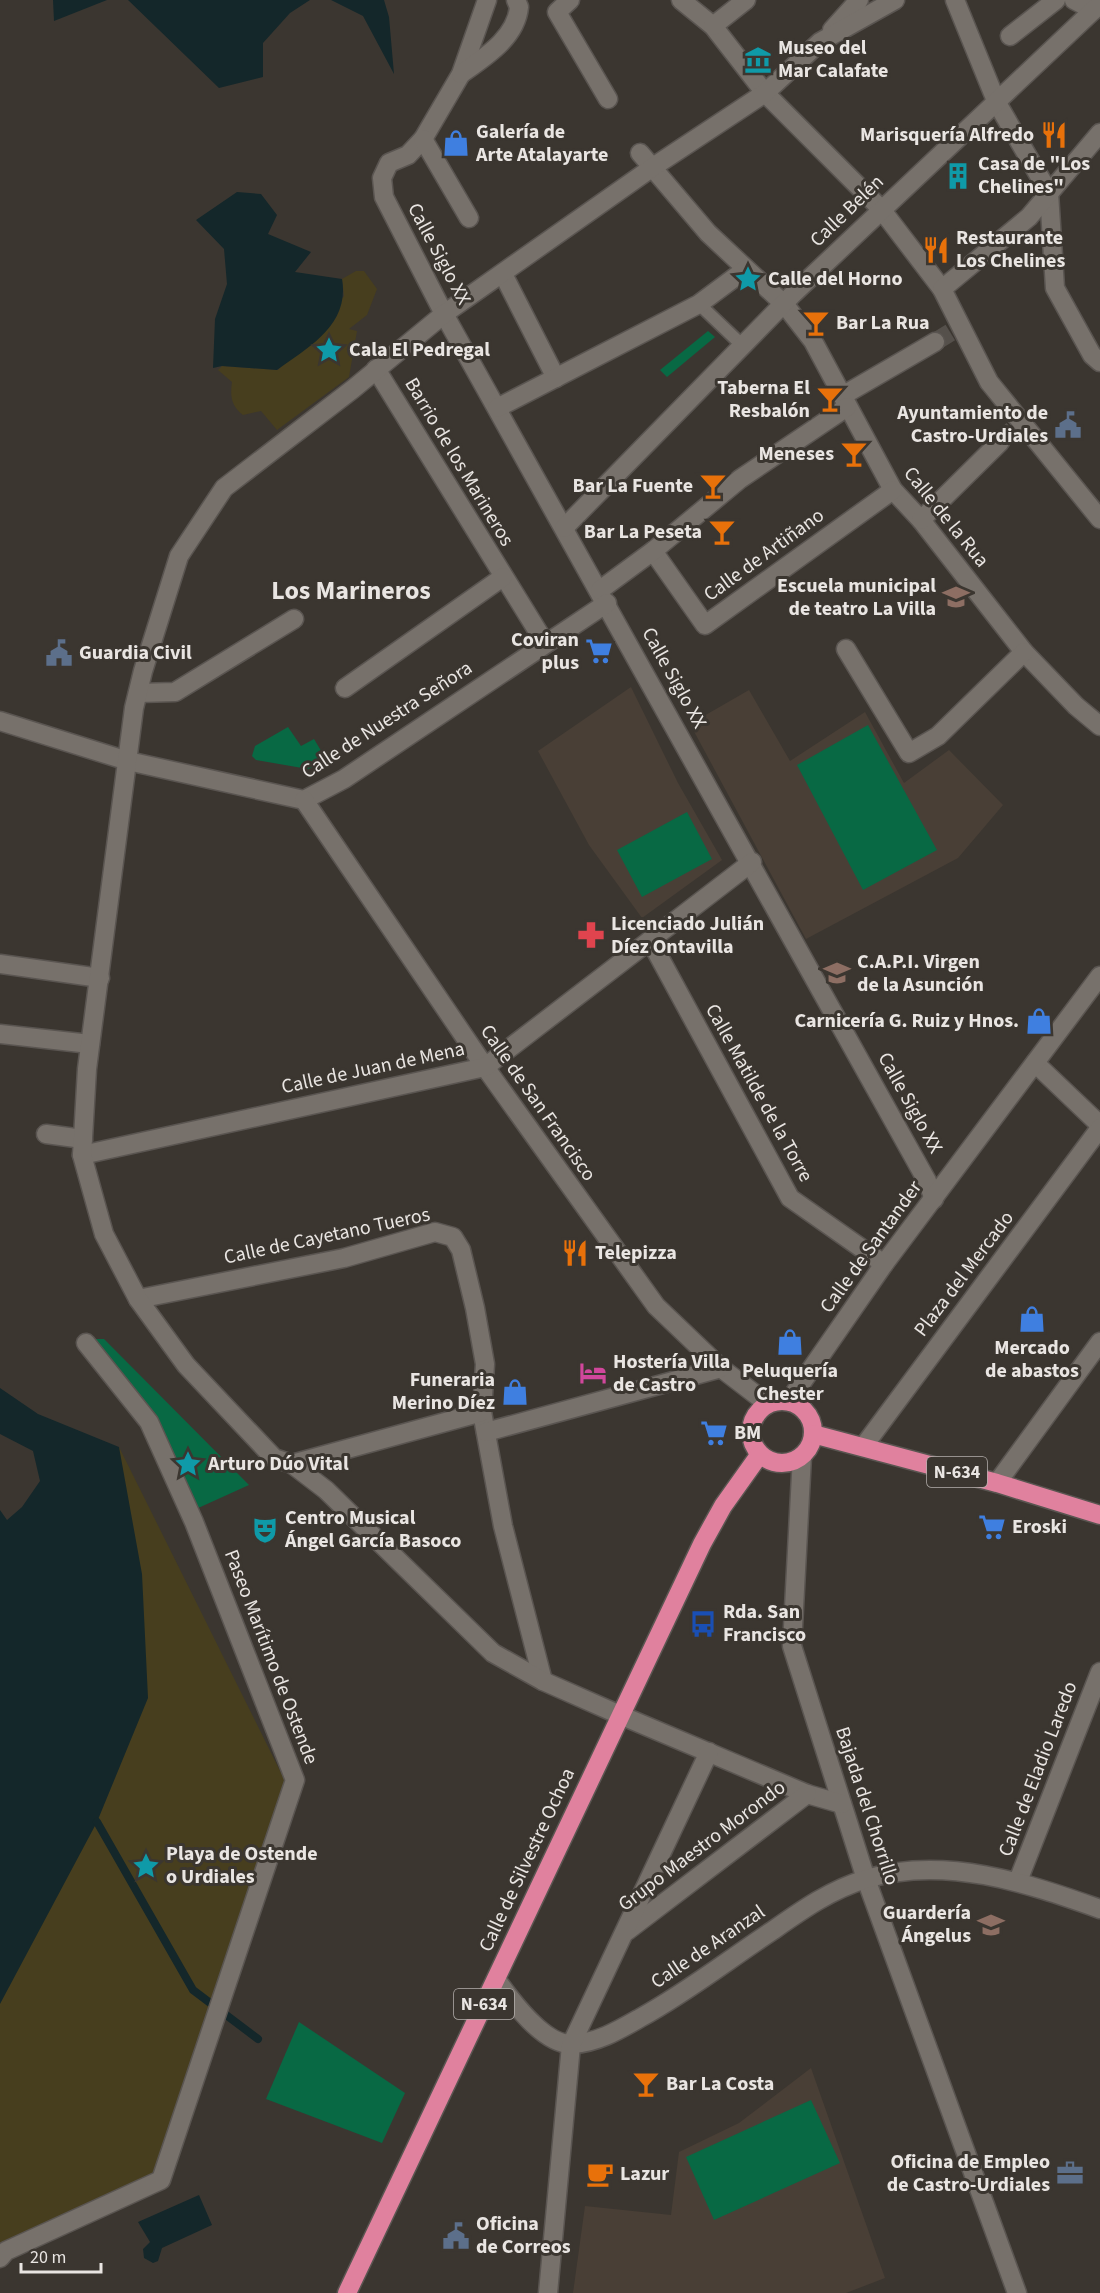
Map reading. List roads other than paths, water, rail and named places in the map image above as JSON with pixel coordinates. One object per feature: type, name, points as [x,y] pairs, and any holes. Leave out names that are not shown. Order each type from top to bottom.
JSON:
[{"type":"highway","points":[[789,1401],[804,1409],[810,1416],[812,1442],[802,1456],[785,1463],[776,1462],[760,1454],[752,1437],[754,1417],[768,1404],[789,1401]]},
{"type":"highway","name":"N-634","points":[[813,1434],[997,1483],[1100,1515]]},
{"type":"highway","name":"Calle de Silvestre Ochoa","points":[[347,2293],[620,1715],[723,1506],[760,1454]]},
{"type":"street","points":[[469,218],[423,139],[461,74],[487,0]]},
{"type":"street","points":[[461,74],[495,47],[514,28],[519,7],[516,0]]},
{"type":"street","points":[[681,0],[713,26],[765,93],[881,209],[942,289],[958,327],[989,382],[1018,424],[1100,519]]},
{"type":"street","points":[[713,26],[746,0]]},
{"type":"street","points":[[842,1804],[807,1794],[620,1715],[543,1681],[494,1653],[326,1490],[292,1464],[274,1458],[186,1365],[138,1299],[104,1234],[82,1147],[90,1044],[138,693],[172,573],[187,542],[213,501],[238,475],[444,314],[653,167],[765,93],[820,42],[859,0]]},
{"type":"street","points":[[820,42],[895,0]]},
{"type":"street","points":[[955,0],[997,103],[1050,193],[1055,288],[1092,355],[1100,362]]},
{"type":"street","points":[[1010,36],[1056,0]]},
{"type":"street","name":"Calle Belén","points":[[564,528],[881,209],[997,103],[1096,7],[1074,0]]},
{"type":"street","points":[[563,6],[608,99]]},
{"type":"street","points":[[942,289],[1029,218],[1100,133]]},
{"type":"street","name":"Calle Siglo XX","points":[[423,139],[408,155],[389,163],[382,178],[384,197],[444,314],[752,862],[927,1180],[934,1198]]},
{"type":"street","name":"Calle de la Rua","points":[[640,153],[708,233],[785,305],[813,341],[893,490],[921,520],[1024,652],[1076,706],[1100,726]]},
{"type":"street","points":[[497,408],[699,304],[746,269]]},
{"type":"street","points":[[503,274],[556,378]]},
{"type":"street","name":"Calle de Nuestra Señora","points":[[0,721],[128,761],[304,800],[344,779],[545,643],[603,597],[653,551],[740,478],[844,401],[935,342]]},
{"type":"street","name":"Barrio de los Marineros","points":[[376,369],[545,643]]},
{"type":"street","points":[[921,520],[1000,442]]},
{"type":"street","name":"Calle de Artiñano","points":[[653,551],[705,625],[893,490]]},
{"type":"street","name":"Barrio de los Marineros","points":[[345,688],[503,577]]},
{"type":"street","points":[[138,693],[175,692],[294,619]]},
{"type":"street","points":[[846,649],[909,753],[938,736],[1024,652]]},
{"type":"street","name":"Calle de San Francisco","points":[[304,800],[484,1067],[656,1306],[721,1368],[768,1404]]},
{"type":"street","name":"Calle de Juan de Mena","points":[[82,1147],[484,1067],[752,862]]},
{"type":"street","name":"Calle Matilde de la Torre","points":[[650,940],[790,1198],[884,1264]]},
{"type":"street","points":[[0,964],[100,978]]},
{"type":"street","name":"Calle de Santander","points":[[789,1401],[884,1264],[1100,976]]},
{"type":"street","points":[[0,1034],[90,1044]]},
{"type":"street","points":[[1035,1064],[1100,1127]]},
{"type":"street","name":"Plaza del Mercado","points":[[863,1447],[1100,1127]]},
{"type":"street","points":[[46,1134],[82,1147]]},
{"type":"street","name":"Calle de Cayetano Tueros","points":[[138,1299],[344,1258],[435,1233],[444,1233],[453,1237],[461,1250],[476,1308],[485,1364],[482,1412]]},
{"type":"street","name":"Paseo Marítimo de Ostende","points":[[0,2258],[6,2251],[161,2180],[295,1780],[194,1522],[149,1422],[86,1342]]},
{"type":"street","points":[[997,1483],[1100,1342]]},
{"type":"street","points":[[486,1432],[721,1368]]},
{"type":"street","points":[[292,1464],[482,1412],[503,1526],[543,1681]]},
{"type":"street","name":"Bajada del Chorrillo","points":[[802,1456],[792,1647],[866,1879],[1017,2293]]},
{"type":"street","name":"Calle de Eladio Laredo","points":[[1018,1881],[1100,1672]]},
{"type":"street","name":"Grupo Maestro Morondo","points":[[571,2045],[710,1752]]},
{"type":"street","name":"Grupo Maestro Morondo","points":[[624,1934],[807,1794]]},
{"type":"street","name":"Calle de Aranzal","points":[[571,2045],[609,2035],[659,2008],[826,1894],[866,1879],[894,1872],[954,1871],[1018,1881],[1100,1909]]},
{"type":"street","points":[[496,1979],[541,2033],[571,2045],[548,2293]]},
{"type":"lane","points":[[699,304],[744,347]]},
{"type":"water","points":[[53,0],[107,0],[54,21]]},
{"type":"water","points":[[128,0],[310,0],[290,13],[263,43],[263,77],[219,88]]},
{"type":"water","points":[[331,0],[384,0],[389,17],[394,74],[363,16]]},
{"type":"water","points":[[237,192],[261,194],[277,215],[268,234],[311,252],[295,272],[342,279],[343,295],[340,309],[333,322],[314,343],[277,370],[222,366],[213,368],[215,319],[227,284],[224,249],[196,220]]},
{"type":"water","points":[[0,1388],[38,1414],[119,1447],[142,1574],[148,1698],[97,1822],[0,2004],[0,1510],[7,1520],[22,1507],[40,1481],[33,1451],[0,1434]]},
{"type":"water","points":[[199,2195],[212,2225],[162,2248],[158,2261],[153,2263],[144,2258],[143,2249],[150,2242],[138,2222]]},
{"type":"waterway","points":[[97,1822],[193,1990],[258,2039]]},
{"type":"tunnel","points":[[935,342],[956,329]]},
{"type":"tunnel","points":[[1000,442],[1016,426]]},
{"type":"place","name":"Museo del Mar Calafate","points":[[758,60]]},
{"type":"place","name":"Marisquería Alfredo","points":[[1054,135]]},
{"type":"place","name":"Galería de Arte Atalayarte","points":[[456,143]]},
{"type":"place","name":"Casa de \"Los Chelines\"","points":[[958,176]]},
{"type":"place","name":"Restaurante Los Chelines","points":[[936,250]]},
{"type":"place","name":"Calle del Horno","points":[[748,279]]},
{"type":"place","name":"Bar La Rua","points":[[816,323]]},
{"type":"place","name":"Cala El Pedregal","points":[[329,350]]},
{"type":"place","name":"Taberna El Resbalón","points":[[830,399]]},
{"type":"place","name":"Ayuntamiento de Castro-Urdiales","points":[[1068,425]]},
{"type":"place","name":"Meneses","points":[[854,454]]},
{"type":"place","name":"Bar La Fuente","points":[[713,486]]},
{"type":"place","name":"Bar La Peseta","points":[[722,532]]},
{"type":"place","name":"Escuela municipal de teatro La Villa","points":[[956,597]]},
{"type":"place","name":"Coviran plus","points":[[599,651]]},
{"type":"place","name":"Guardia Civil","points":[[59,653]]},
{"type":"place","name":"Licenciado Julián Díez Ontavilla","points":[[591,935]]},
{"type":"place","name":"C.A.P.I. Virgen de la Asunción","points":[[837,973]]},
{"type":"place","name":"Carnicería G. Ruiz y Hnos.","points":[[1039,1021]]},
{"type":"place","name":"Telepizza","points":[[575,1253]]},
{"type":"place","name":"Mercado de abastos","points":[[1032,1319]]},
{"type":"place","name":"Peluquería Chester","points":[[790,1342]]},
{"type":"place","name":"Hostería Villa de Castro","points":[[593,1373]]},
{"type":"place","name":"Funeraria Merino Díez","points":[[515,1392]]},
{"type":"place","name":"BM","points":[[714,1433]]},
{"type":"place","name":"Arturo Dúo Vital","points":[[188,1464]]},
{"type":"place","name":"Eroski","points":[[992,1527]]},
{"type":"place","name":"Centro Musical Ángel García Basoco","points":[[265,1530]]},
{"type":"place","name":"Rda. San Francisco","points":[[703,1624]]},
{"type":"place","name":"Playa de Ostende o Urdiales","points":[[146,1866]]},
{"type":"place","name":"Guardería Ángelus","points":[[991,1925]]},
{"type":"place","name":"Bar La Costa","points":[[646,2084]]},
{"type":"place","name":"Oficina de Empleo de Castro-Urdiales","points":[[1070,2173]]},
{"type":"place","name":"Lazur","points":[[600,2174]]},
{"type":"place","name":"Oficina de Correos","points":[[456,2236]]},
{"type":"district","name":"Los Marineros","points":[[351,590]]}]
